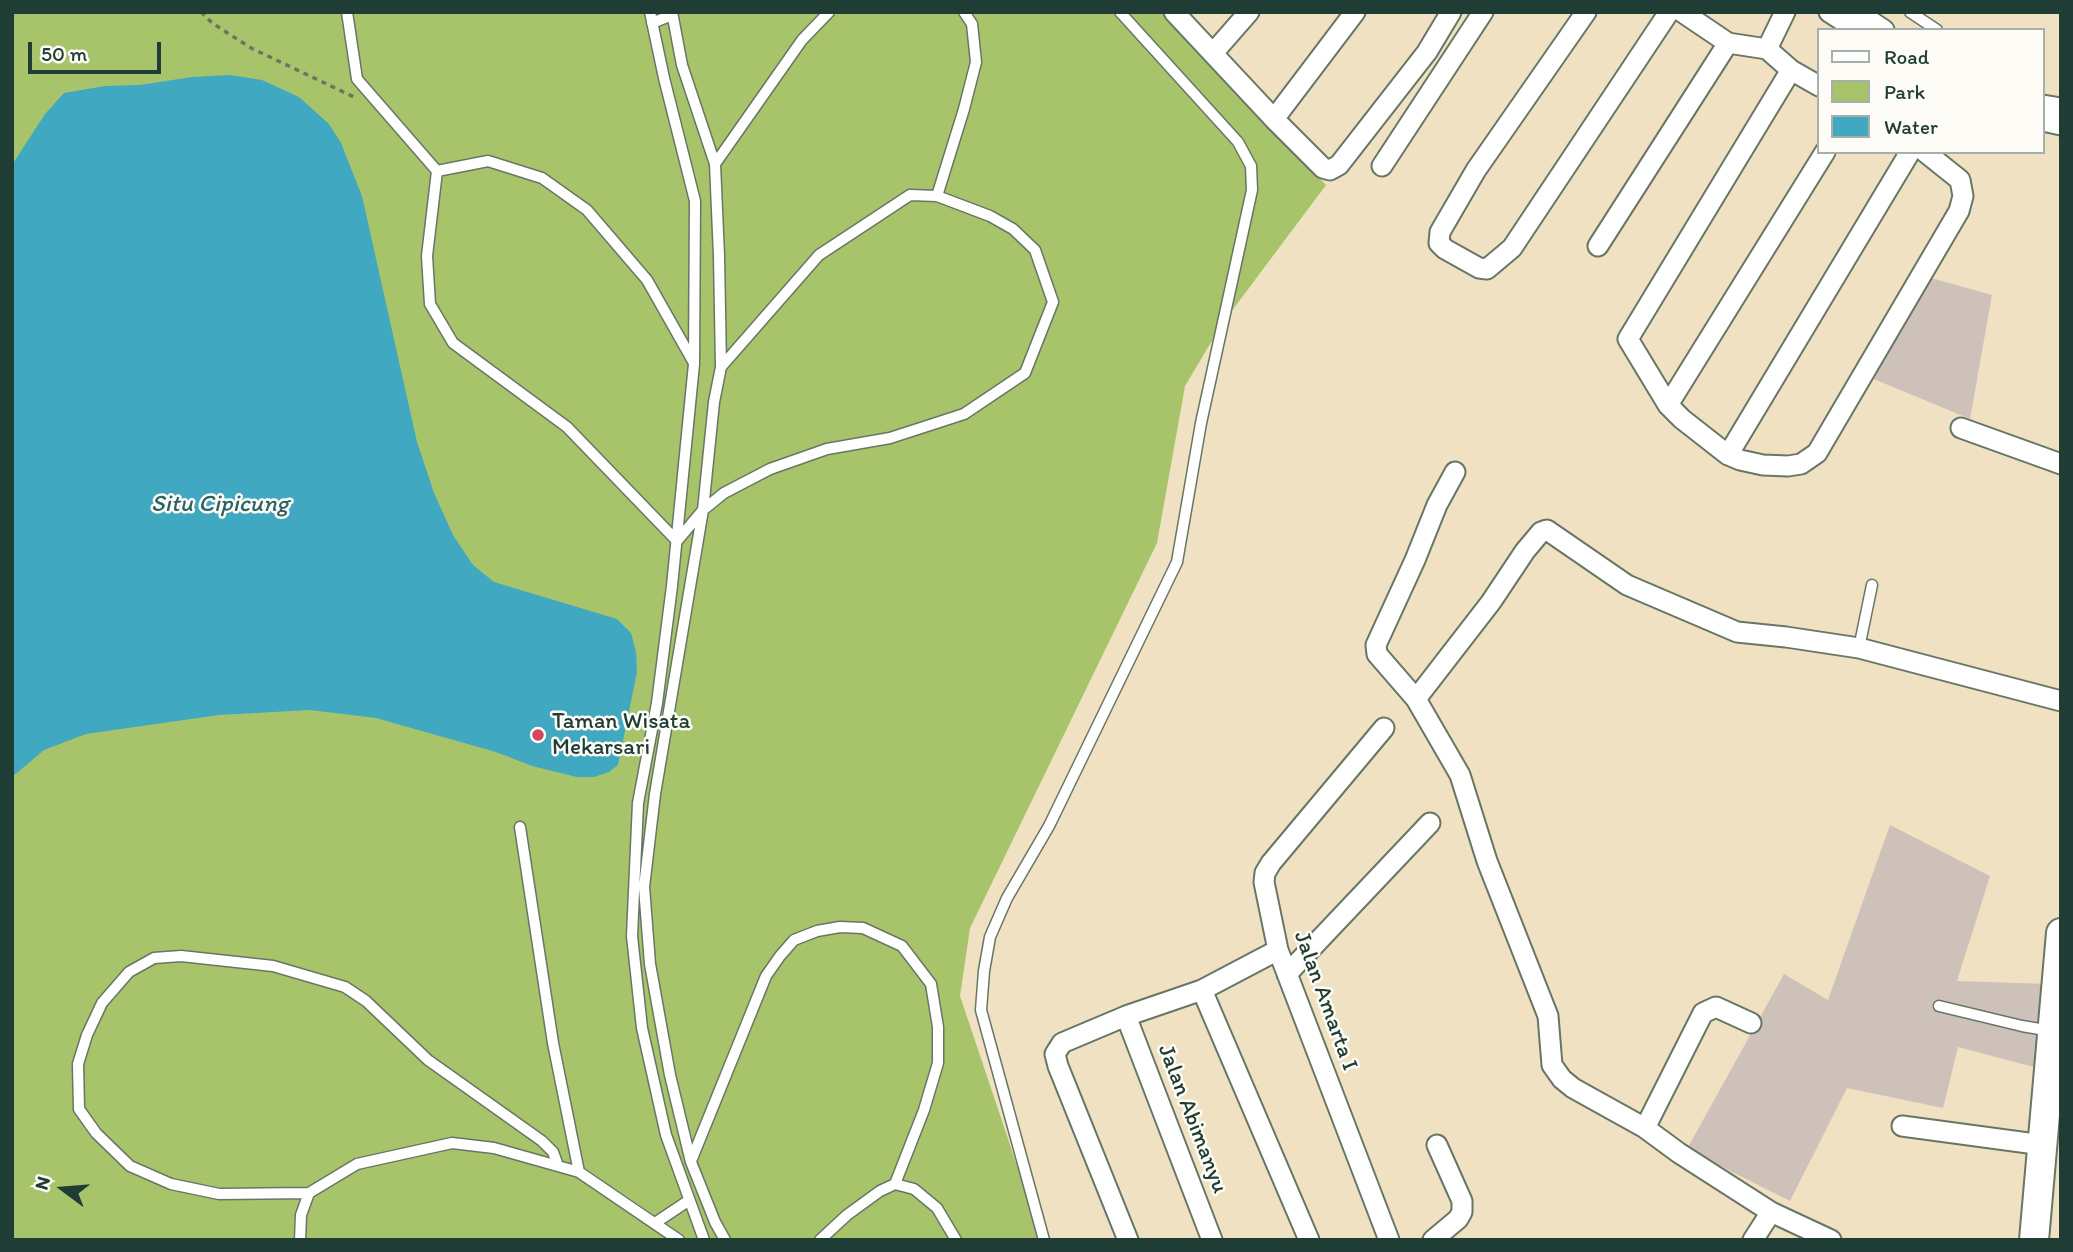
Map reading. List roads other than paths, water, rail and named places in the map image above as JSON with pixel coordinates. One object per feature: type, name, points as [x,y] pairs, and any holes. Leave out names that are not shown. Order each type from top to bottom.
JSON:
[{"type":"street","points":[[1174,12],[1274,119],[1323,168],[1330,170],[1339,165],[1427,52],[1451,12]]},
{"type":"street","points":[[1214,52],[1249,12]]},
{"type":"street","points":[[1274,119],[1355,12]]},
{"type":"street","points":[[1382,166],[1483,12]]},
{"type":"street","points":[[1586,12],[1476,170],[1440,232],[1439,243],[1445,249],[1479,268],[1487,269],[1511,248],[1669,12]]},
{"type":"street","points":[[1682,12],[1728,43],[1767,49],[1791,69],[1818,85]]},
{"type":"street","points":[[1767,49],[1785,12]]},
{"type":"street","points":[[1829,12],[1854,28]]},
{"type":"street","points":[[1857,12],[1881,28]]},
{"type":"street","points":[[1598,246],[1728,43]]},
{"type":"street","points":[[1791,69],[1628,339],[1668,405],[1728,455],[1763,465],[1788,466],[1801,464],[1817,453],[1959,211],[1963,196],[1960,180],[1928,154]]},
{"type":"street","points":[[1668,405],[1824,154]]},
{"type":"street","points":[[1728,455],[1909,154]]},
{"type":"street","points":[[1961,428],[2061,464]]},
{"type":"street","points":[[1455,472],[1437,505],[1376,645],[1377,654],[1416,699],[1460,775],[1487,861],[1548,1016],[1552,1065],[1573,1088],[1645,1128],[1771,1212],[1831,1240]]},
{"type":"street","points":[[1416,699],[1491,603],[1525,551],[1541,532],[1547,530],[1627,584],[1737,632],[1859,648],[2061,701]]},
{"type":"street","name":"Jalan Amarta I","points":[[1384,728],[1271,863],[1265,873],[1264,882],[1278,950],[1389,1240]]},
{"type":"street","points":[[1287,974],[1430,823]]},
{"type":"street","points":[[2034,1240],[2061,933]]},
{"type":"street","points":[[1128,1240],[1055,1054],[1062,1043],[1126,1016],[1202,990],[1278,950]]},
{"type":"street","points":[[1202,990],[1309,1240]]},
{"type":"street","points":[[1645,1128],[1703,1013],[1716,1007],[1751,1023]]},
{"type":"street","name":"Jalan Abimanyu","points":[[1126,1016],[1212,1240]]},
{"type":"street","points":[[1902,1126],[2043,1145]]},
{"type":"street","points":[[1433,1240],[1458,1219],[1462,1212],[1462,1201],[1437,1145]]},
{"type":"street","points":[[1753,1240],[1771,1212]]},
{"type":"lane","points":[[347,12],[357,79],[437,172],[427,256],[430,304],[453,343],[567,427],[677,541]]},
{"type":"lane","points":[[715,164],[802,40],[829,12]]},
{"type":"lane","points":[[937,196],[976,62],[972,24],[964,12]]},
{"type":"lane","points":[[1044,1240],[981,1010],[990,937],[1007,898],[1049,826],[1177,562],[1201,423],[1252,190],[1251,166],[1238,142],[1120,12]]},
{"type":"lane","points":[[1910,12],[1934,28]]},
{"type":"lane","points":[[704,1240],[666,1135],[642,1028],[632,936],[638,803],[657,703],[677,541],[694,364],[695,201],[651,18],[672,13],[682,65],[715,164],[721,367],[714,402],[703,510],[655,794],[644,887],[650,964],[670,1075],[691,1161],[725,1240]]},
{"type":"lane","points":[[437,172],[488,161],[542,178],[587,210],[647,280],[694,364]]},
{"type":"lane","points":[[677,541],[703,510],[724,493],[769,469],[827,449],[890,438],[964,414],[1025,373],[1053,302],[1035,250],[1013,229],[990,216],[937,196],[910,195],[819,255],[721,367]]},
{"type":"lane","points":[[1859,648],[1872,585]]},
{"type":"lane","points":[[520,827],[553,1043],[579,1172]]},
{"type":"lane","points":[[691,1161],[766,976],[780,956],[794,940],[817,931],[840,927],[863,928],[902,946],[932,984],[938,1027],[938,1063],[924,1110],[895,1184]]},
{"type":"lane","points":[[558,1166],[553,1152],[542,1141],[428,1060],[366,1001],[345,987],[273,966],[181,956],[154,958],[129,972],[102,1003],[87,1035],[78,1065],[79,1109],[96,1133],[130,1166],[171,1184],[219,1194],[309,1193],[357,1164],[452,1143],[494,1148],[579,1172],[679,1240]]},
{"type":"lane","points":[[1939,1006],[2052,1031]]},
{"type":"lane","points":[[820,1240],[847,1215],[880,1191],[895,1184],[914,1189],[937,1208],[956,1240]]},
{"type":"lane","points":[[300,1240],[301,1215],[309,1193]]},
{"type":"lane","points":[[655,1223],[688,1201]]},
{"type":"water","name":"Situ Cipicung","points":[[230,75],[262,80],[299,97],[329,124],[341,143],[362,196],[417,442],[434,493],[453,535],[473,565],[494,582],[617,619],[631,633],[637,672],[618,765],[609,772],[594,777],[577,777],[532,766],[496,752],[376,718],[310,710],[219,715],[86,734],[44,750],[12,777],[12,165],[45,114],[64,93],[105,86]]},
{"type":"place","name":"Taman Wisata Mekarsari","points":[[538,735]]}]
